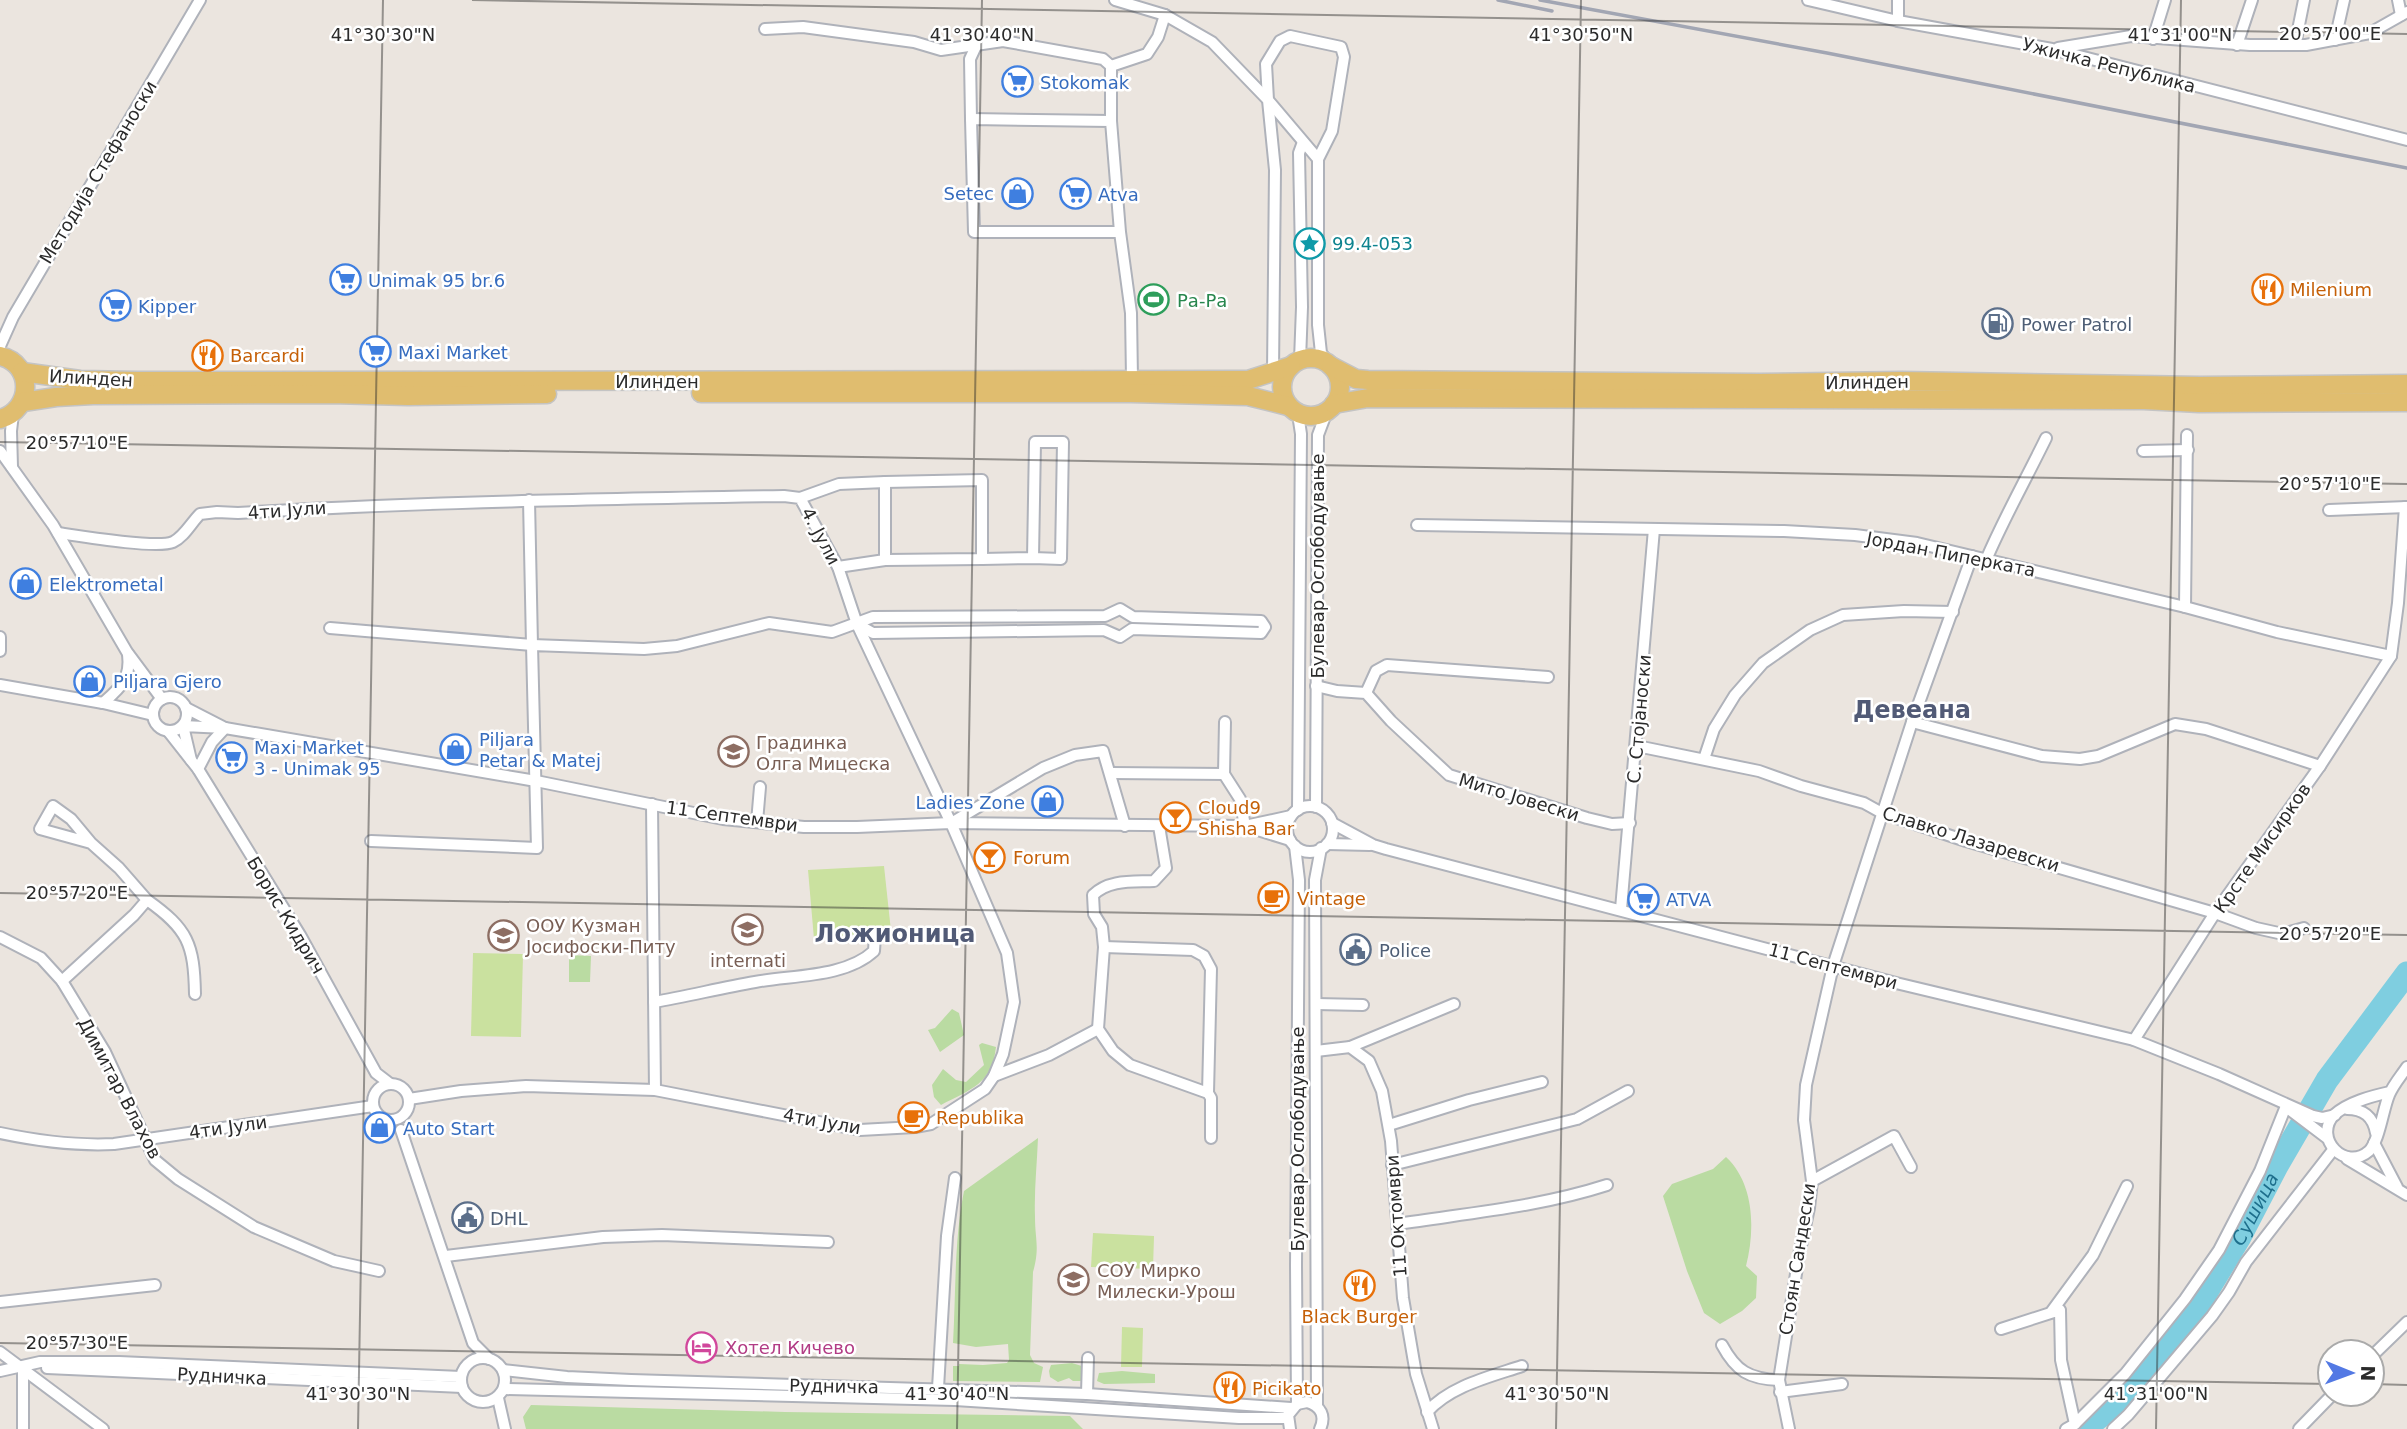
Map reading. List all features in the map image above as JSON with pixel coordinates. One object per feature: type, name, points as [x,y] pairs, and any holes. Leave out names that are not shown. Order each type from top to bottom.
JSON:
[{"type":"main road","name":"Илинден","points":[[0,356],[16,363],[26,382],[12,412]]},
{"type":"main road","name":"Илинден","points":[[22,372],[80,380],[137,381],[1248,380],[1296,363],[1320,359],[1356,379],[1368,380],[1760,383],[1901,381],[2200,386],[2407,384]]},
{"type":"main road","points":[[1293,410],[1281,390],[1282,381],[1296,363]]},
{"type":"main road","points":[[1331,366],[1339,380],[1338,397],[1331,408]]},
{"type":"main road","name":"Илинден","points":[[12,412],[56,397],[207,394],[408,396],[1131,393],[1248,396],[1313,416],[1368,398],[2407,402]]},
{"type":"street","name":"Методија Стефаноски","points":[[0,346],[13,317],[200,0]]},
{"type":"street","points":[[1115,0],[1165,15],[1212,42],[1268,100],[1318,159]]},
{"type":"street","name":"Ужичка Република","points":[[1808,0],[1898,21],[2052,49],[2407,140]]},
{"type":"street","points":[[1898,0],[1898,21]]},
{"type":"street","points":[[2153,39],[2165,0]]},
{"type":"street","points":[[2237,45],[2252,0]]},
{"type":"street","points":[[2295,45],[2304,0]]},
{"type":"street","points":[[2335,40],[2344,0]]},
{"type":"street","points":[[2052,49],[2132,36],[2237,45],[2295,45],[2335,40],[2370,33],[2404,13],[2398,0]]},
{"type":"street","points":[[1111,66],[1147,54],[1158,37],[1165,15]]},
{"type":"street","points":[[765,29],[803,27],[914,42],[941,50],[1003,41],[1103,59],[1111,66],[1111,121],[1120,232],[1131,313],[1132,379]]},
{"type":"street","points":[[1273,372],[1275,170],[1266,64],[1280,41],[1290,36],[1341,47],[1344,57],[1332,131],[1318,159],[1318,325],[1321,353],[1331,366]]},
{"type":"street","points":[[976,46],[970,60],[974,232],[1120,232]]},
{"type":"street","points":[[971,120],[1111,121]]},
{"type":"street","points":[[1296,363],[1302,307],[1299,153],[1303,142]]},
{"type":"street","name":"Булевар Ослободување","points":[[1316,807],[1318,435],[1331,408]]},
{"type":"street","name":"Булевар Ослободување","points":[[1293,410],[1301,434],[1294,813]]},
{"type":"street","points":[[12,412],[12,467]]},
{"type":"street","points":[[2185,607],[2187,435]]},
{"type":"street","points":[[1986,560],[2005,516],[2025,483],[2046,438]]},
{"type":"street","points":[[838,567],[885,560],[1061,559],[1063,442],[1035,442],[1033,558]]},
{"type":"street","points":[[2143,451],[2188,450]]},
{"type":"street","points":[[0,451],[58,533],[127,652],[162,699]]},
{"type":"street","points":[[800,498],[839,484],[982,480],[982,559]]},
{"type":"street","points":[[885,560],[886,482]]},
{"type":"street","name":"4. Јули","points":[[529,500],[784,496],[800,498],[838,567],[857,625],[951,823]]},
{"type":"street","points":[[371,841],[537,848],[529,500]]},
{"type":"street","name":"4ти Јули","points":[[58,533],[123,542],[170,543],[183,534],[200,514],[529,500]]},
{"type":"street","points":[[2329,510],[2406,507],[2403,603],[2391,656]]},
{"type":"street","name":"Јордан Пиперката","points":[[1417,525],[1784,531],[1855,535],[1917,543],[2185,607],[2277,632],[2391,656]]},
{"type":"street","name":"С. Стојаноски","points":[[1621,909],[1654,529]]},
{"type":"street","name":"Стоян Сандески","points":[[1790,1429],[1779,1386],[1812,1181],[1804,1120],[1806,1084],[1833,966],[1912,722],[1972,556]]},
{"type":"street","points":[[330,628],[532,645],[643,649],[677,646],[769,624],[832,632],[873,617],[1105,616],[1120,609],[1133,617],[1261,621],[1265,627],[1261,633],[1132,629],[1120,637],[1104,630],[873,633],[857,625]]},
{"type":"street","points":[[1704,759],[1714,729],[1735,695],[1763,663],[1811,630],[1843,615],[1905,611],[1953,612]]},
{"type":"street","points":[[0,637],[0,651]]},
{"type":"street","points":[[103,703],[125,680],[130,670],[127,652]]},
{"type":"street","name":"Крсте Мисирков","points":[[2134,1040],[2216,913],[2320,766],[2391,656]]},
{"type":"street","points":[[1316,686],[1366,693],[1376,671],[1388,665],[1548,677]]},
{"type":"street","points":[[0,685],[103,703],[153,716]]},
{"type":"street","name":"Мито Јовески","points":[[1366,693],[1391,721],[1449,775],[1587,818],[1612,824],[1630,822]]},
{"type":"street","points":[[186,708],[187,719],[183,726],[174,731],[160,729],[153,716],[155,706],[162,699],[176,698],[186,708],[225,728]]},
{"type":"street","points":[[1225,722],[1224,774],[1240,799],[1245,826]]},
{"type":"street","points":[[1912,722],[2042,756],[2080,759],[2098,756],[2175,724],[2219,733],[2320,766]]},
{"type":"street","points":[[183,726],[225,728]]},
{"type":"street","points":[[183,726],[195,765]]},
{"type":"street","points":[[195,765],[225,728]]},
{"type":"street","name":"11 Септември","points":[[225,728],[536,781],[723,818],[804,827],[951,823],[1245,826],[1294,813]]},
{"type":"street","points":[[168,732],[195,765]]},
{"type":"street","name":"Славко Лазаревски","points":[[1637,746],[1759,771],[1801,786],[1864,803],[1882,813],[1966,841],[2216,913],[2256,928],[2283,934],[2304,929]]},
{"type":"street","points":[[951,823],[1043,768],[1075,755],[1102,751],[1125,825]]},
{"type":"street","name":"Борис Кидрич","points":[[195,765],[300,934],[376,1073]]},
{"type":"street","points":[[1111,773],[1224,774]]},
{"type":"street","points":[[757,822],[760,787]]},
{"type":"street","points":[[652,804],[655,1090]]},
{"type":"street","points":[[91,843],[40,829],[52,806],[65,814],[147,900],[165,913],[187,937],[194,965],[195,994]]},
{"type":"street","points":[[1307,806],[1316,807],[1324,811],[1332,823],[1332,830],[1324,846],[1307,851],[1293,843],[1287,828],[1294,813],[1307,806]]},
{"type":"street","name":"4ти Јули","points":[[409,1099],[461,1091],[526,1086],[655,1090],[860,1130],[931,1124],[985,1088],[994,1076],[1003,1054],[1014,1002],[1007,953],[951,823]]},
{"type":"street","name":"11 Септември","points":[[1332,823],[1373,845],[1833,966],[2134,1040],[2239,1082],[2290,1108],[2322,1118],[2368,1097],[2390,1092]]},
{"type":"street","points":[[1159,826],[1166,868],[1154,881],[1115,883],[1099,889],[1093,895],[1094,914],[1102,927],[1104,947],[1098,1029],[1114,1051],[1130,1065],[1208,1093]]},
{"type":"street","name":"11 Септември","points":[[1245,826],[1293,843]]},
{"type":"street","name":"Булевар Ослободување","points":[[1292,1415],[1299,880],[1293,843]]},
{"type":"street","name":"11 Септември","points":[[1324,846],[1373,845]]},
{"type":"street","name":"Булевар Ослободување","points":[[1317,1406],[1315,880],[1324,846]]},
{"type":"street","points":[[62,981],[147,900]]},
{"type":"street","points":[[654,1003],[755,982],[823,973],[867,957],[874,951],[874,936]]},
{"type":"street","name":"Димитар Влахов","points":[[0,937],[41,958],[62,981],[105,1052],[155,1160],[178,1179],[254,1227],[334,1261],[379,1271]]},
{"type":"street","points":[[1104,947],[1193,950],[1204,957],[1211,969],[1208,1093],[1211,1098],[1211,1138]]},
{"type":"street","points":[[1315,1004],[1363,1005]]},
{"type":"street","points":[[1316,1051],[1350,1047],[1454,1004]]},
{"type":"street","points":[[994,1076],[1049,1055],[1098,1029]]},
{"type":"street","name":"11 Октомври","points":[[1350,1047],[1369,1061],[1382,1091],[1389,1125],[1403,1298],[1416,1374],[1433,1429]]},
{"type":"street","points":[[2344,1157],[2357,1157],[2369,1151],[2390,1092],[2407,1067]]},
{"type":"street","points":[[376,1073],[389,1083],[400,1086],[409,1099],[401,1130],[446,1256],[473,1343],[503,1370],[505,1376],[501,1393],[504,1429]]},
{"type":"street","points":[[376,1073],[373,1106],[376,1113],[401,1130]]},
{"type":"street","points":[[1389,1125],[1469,1100],[1542,1082]]},
{"type":"street","points":[[375,1091],[389,1083]]},
{"type":"street","points":[[1392,1165],[1577,1119],[1628,1091]]},
{"type":"street","name":"4ти Јули","points":[[0,1133],[36,1140],[91,1145],[373,1106]]},
{"type":"street","points":[[2070,1427],[2125,1374],[2219,1250],[2290,1108]]},
{"type":"street","name":"11 Септември","points":[[2290,1108],[2316,1132],[2327,1138]]},
{"type":"street","points":[[2397,1187],[2375,1138],[2374,1124],[2368,1115],[2358,1109],[2339,1112],[2328,1125],[2327,1138],[2333,1150],[2407,1195]]},
{"type":"street","points":[[388,1120],[397,1119],[404,1114]]},
{"type":"street","points":[[1812,1181],[1894,1136],[1911,1167]]},
{"type":"street","points":[[2113,1429],[2212,1316],[2246,1262],[2333,1150]]},
{"type":"street","points":[[939,1388],[947,1236],[955,1178]]},
{"type":"street","points":[[1398,1224],[1536,1203],[1607,1185]]},
{"type":"street","points":[[2052,1311],[2092,1255],[2127,1186]]},
{"type":"street","points":[[446,1256],[603,1237],[662,1235],[828,1242]]},
{"type":"street","points":[[0,1302],[155,1285]]},
{"type":"street","points":[[2001,1329],[2060,1310],[2061,1360],[2070,1427]]},
{"type":"street","points":[[2386,1342],[2407,1322]]},
{"type":"street","points":[[473,1343],[463,1377],[469,1398],[486,1403],[501,1393]]},
{"type":"street","points":[[1723,1345],[1732,1363],[1746,1374],[1779,1386],[1842,1384]]},
{"type":"street","points":[[0,1352],[103,1429]]},
{"type":"street","points":[[1087,1394],[1088,1358]]},
{"type":"street","points":[[463,1377],[477,1359],[489,1359]]},
{"type":"street","points":[[1427,1412],[1438,1399],[1477,1381],[1522,1366]]},
{"type":"street","points":[[23,1367],[23,1429]]},
{"type":"street","name":"Рудничка","points":[[0,1371],[23,1367],[463,1377]]},
{"type":"street","name":"Рудничка","points":[[503,1370],[631,1380],[1087,1394],[1292,1415]]},
{"type":"street","name":"Рудничка","points":[[501,1393],[941,1399],[1226,1417],[1292,1415],[1307,1402],[1317,1406]]},
{"type":"street","points":[[486,1403],[504,1429]]},
{"type":"street","points":[[1317,1406],[1324,1425]]},
{"type":"street","points":[[2299,1429],[2319,1408]]},
{"type":"green space","points":[[884,866],[891,931],[814,939],[808,870]]},
{"type":"green space","points":[[473,953],[523,954],[521,1037],[471,1036]]},
{"type":"green space","points":[[569,955],[591,956],[590,982],[569,982]]},
{"type":"green space","points":[[952,1009],[959,1013],[964,1035],[940,1052],[928,1030],[935,1028]]},
{"type":"green space","points":[[982,1043],[996,1047],[994,1059],[985,1077],[971,1089],[941,1105],[934,1097],[932,1085],[943,1069],[956,1080],[966,1082],[984,1065],[979,1045]]},
{"type":"green space","points":[[1038,1138],[1035,1197],[1037,1250],[1033,1272],[1030,1355],[1034,1363],[1043,1367],[1040,1382],[953,1381],[953,1366],[1007,1363],[1009,1360],[1008,1344],[976,1347],[953,1343],[957,1248],[964,1191]]},
{"type":"green space","points":[[1726,1157],[1743,1180],[1747,1194],[1751,1238],[1746,1266],[1757,1276],[1756,1298],[1742,1311],[1720,1324],[1704,1313],[1687,1271],[1663,1196],[1672,1184],[1713,1169]]},
{"type":"green space","points":[[1093,1233],[1154,1236],[1153,1269],[1091,1267]]},
{"type":"green space","points":[[1122,1327],[1143,1328],[1142,1367],[1121,1367]]},
{"type":"green space","points":[[1072,1363],[1085,1367],[1081,1381],[1069,1378],[1058,1382],[1050,1377],[1051,1365]]},
{"type":"green space","points":[[1122,1371],[1155,1374],[1155,1383],[1104,1384],[1097,1381],[1099,1373]]},
{"type":"green space","points":[[531,1405],[1070,1416],[1083,1429],[526,1429],[523,1417]]},
{"type":"waterway","name":"Сушица","points":[[2085,1429],[2112,1407],[2143,1374],[2199,1305],[2327,1080],[2407,973]]},
{"type":"railway","points":[[1498,0],[1552,11]]},
{"type":"railway","points":[[1540,0],[1827,53],[2407,168]]},
{"type":"place","name":"Stokomak","points":[[1017,82]]},
{"type":"place","name":"Setec","points":[[1017,193]]},
{"type":"place","name":"Atva","points":[[1075,194]]},
{"type":"place","name":"99.4-053","points":[[1309,243]]},
{"type":"place","name":"Unimak 95 br.6","points":[[345,280]]},
{"type":"place","name":"Milenium","points":[[2267,289]]},
{"type":"place","name":"Ра-Ра","points":[[1154,300]]},
{"type":"place","name":"Kipper","points":[[115,306]]},
{"type":"place","name":"Power Patrol","points":[[1998,324]]},
{"type":"place","name":"Maxi Market","points":[[375,352]]},
{"type":"place","name":"Barcardi","points":[[207,355]]},
{"type":"place","name":"Elektrometal","points":[[26,584]]},
{"type":"place","name":"Piljara Gjero","points":[[90,681]]},
{"type":"place","name":"Piljara Petar & Matej","points":[[456,749]]},
{"type":"place","name":"Градинка Олга Мицеска","points":[[733,752]]},
{"type":"place","name":"Maxi Market 3 - Unimak 95","points":[[231,757]]},
{"type":"place","name":"Ladies Zone","points":[[1048,802]]},
{"type":"place","name":"Cloud9 Shisha Bar","points":[[1175,817]]},
{"type":"place","name":"Forum","points":[[990,857]]},
{"type":"place","name":"Vintage","points":[[1274,898]]},
{"type":"place","name":"ATVA","points":[[1643,899]]},
{"type":"place","name":"internati","points":[[748,930]]},
{"type":"place","name":"ООУ Кузман Јосифоски-Питу","points":[[503,935]]},
{"type":"place","name":"Police","points":[[1356,950]]},
{"type":"place","name":"Republika","points":[[913,1117]]},
{"type":"place","name":"Auto Start","points":[[380,1128]]},
{"type":"place","name":"DHL","points":[[467,1218]]},
{"type":"place","name":"СОУ Мирко Милески-Урош","points":[[1074,1280]]},
{"type":"place","name":"Black Burger","points":[[1359,1286]]},
{"type":"place","name":"Хотел Кичево","points":[[702,1347]]},
{"type":"place","name":"Picikato","points":[[1229,1388]]},
{"type":"district","name":"Девеана","points":[[1912,710]]},
{"type":"district","name":"Ложионица","points":[[895,934]]}]
